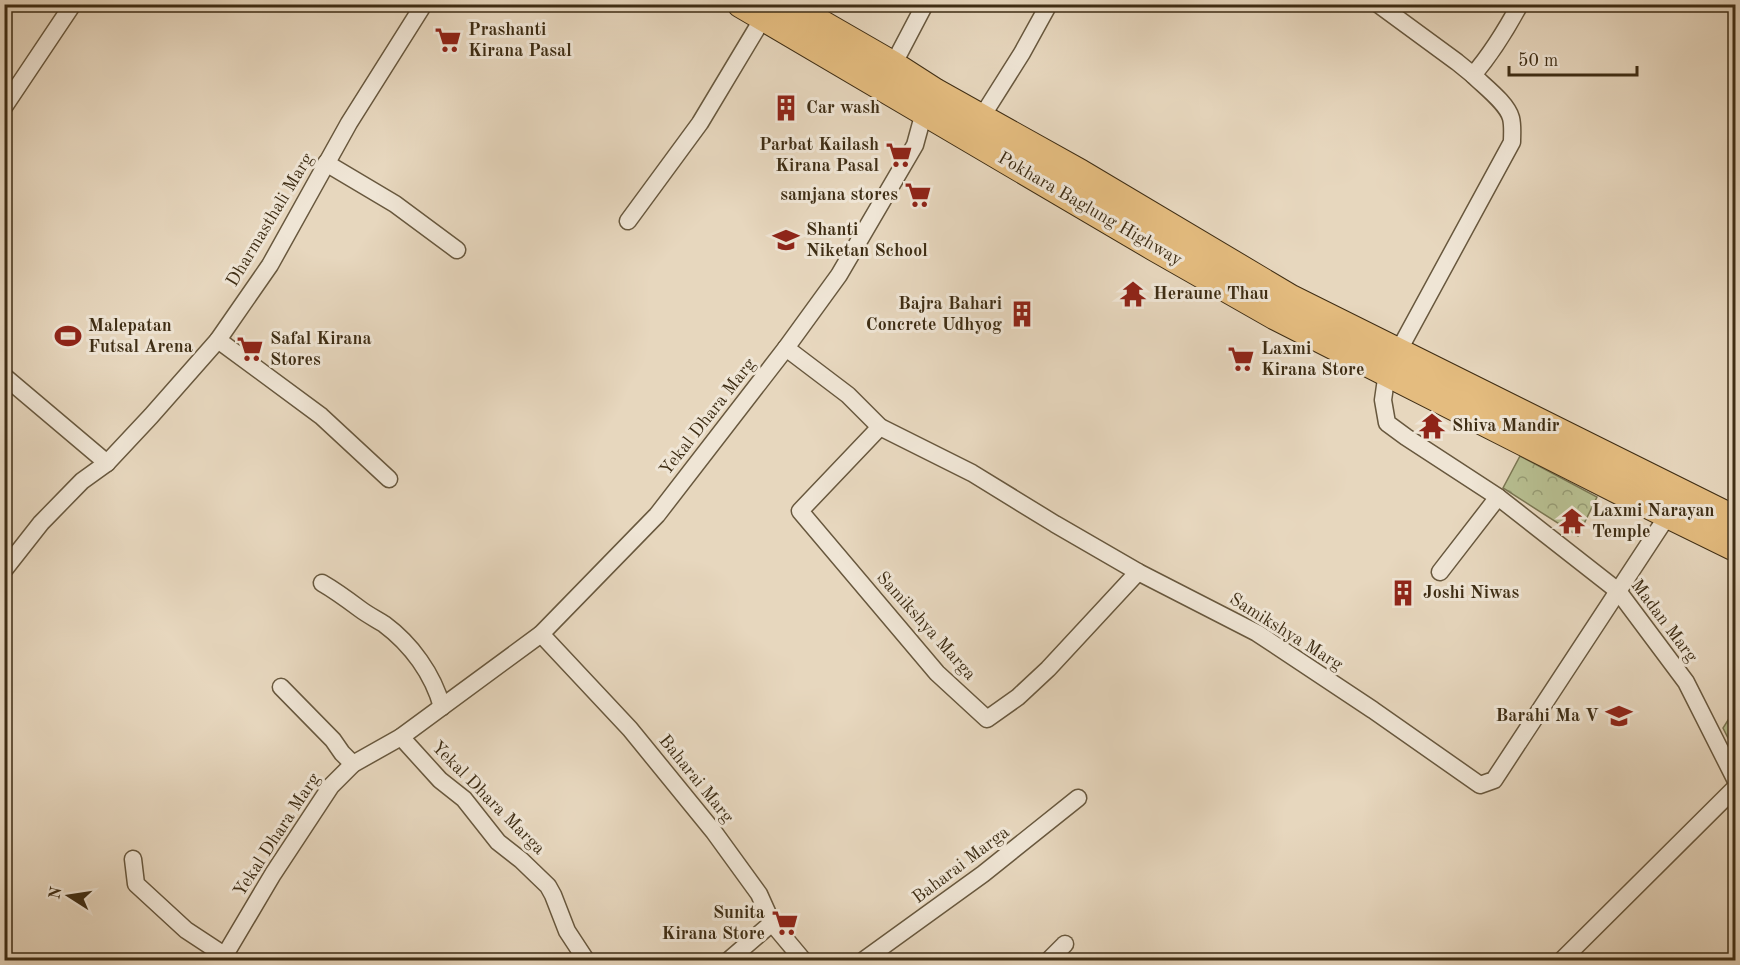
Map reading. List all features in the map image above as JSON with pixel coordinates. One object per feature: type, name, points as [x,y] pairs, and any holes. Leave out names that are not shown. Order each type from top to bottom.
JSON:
[{"type":"highway","name":"Pokhara Baglung Highway","points":[[787,4],[893,65],[930,102],[981,118],[1090,179],[1393,362],[1668,515],[1736,548]]},
{"type":"highway","name":"Pokhara Baglung Highway","points":[[752,11],[930,102],[1164,253],[1275,316],[1393,362],[1736,520]]},
{"type":"street","points":[[4,107],[73,4]]},
{"type":"street","name":"Dharmasthali Marg","points":[[4,570],[61,501],[82,481],[107,463],[218,340],[270,265],[349,123],[424,4]]},
{"type":"street","points":[[893,65],[926,4]]},
{"type":"street","points":[[981,118],[1049,4]]},
{"type":"street","points":[[1378,4],[1473,75],[1506,108],[1512,126],[1512,142],[1393,362]]},
{"type":"street","points":[[1473,75],[1490,56],[1520,4]]},
{"type":"street","points":[[628,221],[700,123],[752,11]]},
{"type":"street","name":"Yekal Dhara Marg","points":[[223,958],[273,874],[331,786],[353,764],[401,736],[541,634],[657,515],[786,348],[839,275],[915,145],[930,102]]},
{"type":"street","points":[[326,163],[395,204],[458,250]]},
{"type":"street","points":[[218,340],[321,416],[390,479]]},
{"type":"street","name":"Samikshya Marg","points":[[786,348],[848,395],[880,427],[972,473],[1138,572],[1257,633],[1480,785],[1494,780],[1668,515]]},
{"type":"street","name":"Madan Marg","points":[[1393,362],[1383,400],[1388,423],[1498,497],[1618,591],[1686,682],[1736,782]]},
{"type":"street","points":[[4,376],[107,463]]},
{"type":"street","name":"Samikshya Marga","points":[[880,427],[800,511],[937,673],[987,719],[1018,697],[1048,669],[1138,572]]},
{"type":"street","points":[[1440,572],[1498,497]]},
{"type":"street","points":[[322,583],[386,626],[416,656],[430,677],[441,707]]},
{"type":"street","name":"Baharai Marg","points":[[541,634],[630,729],[707,824],[759,894],[771,923],[803,960]]},
{"type":"street","points":[[281,687],[353,764]]},
{"type":"street","name":"Yekal Dhara Marga","points":[[401,736],[440,780],[464,799],[498,842],[548,886],[567,931],[586,960]]},
{"type":"street","points":[[1562,960],[1736,787]]},
{"type":"street","name":"Baharai Marga","points":[[864,960],[983,874],[1078,798]]},
{"type":"street","points":[[132,859],[136,884],[186,930],[223,958]]},
{"type":"street","points":[[729,960],[771,923]]},
{"type":"street","points":[[1049,960],[1065,944]]},
{"type":"green space","points":[[1520,456],[1597,497],[1578,536],[1503,488]]},
{"type":"green space","points":[[1735,709],[1735,752],[1723,728]]},
{"type":"place","name":"Prashanti Kirana Pasal","points":[[448,40]]},
{"type":"place","name":"Car wash","points":[[786,108]]},
{"type":"place","name":"Parbat Kailash Kirana Pasal","points":[[899,155]]},
{"type":"place","name":"samjana stores","points":[[918,195]]},
{"type":"place","name":"Shanti Niketan School","points":[[786,240]]},
{"type":"place","name":"Heraune Thau","points":[[1133,294]]},
{"type":"place","name":"Bajra Bahari Concrete Udhyog","points":[[1022,314]]},
{"type":"place","name":"Malepatan Futsal Arena","points":[[68,336]]},
{"type":"place","name":"Safal Kirana Stores","points":[[250,349]]},
{"type":"place","name":"Laxmi Kirana Store","points":[[1241,359]]},
{"type":"place","name":"Shiva Mandir","points":[[1432,426]]},
{"type":"place","name":"Laxmi Narayan Temple","points":[[1572,521]]},
{"type":"place","name":"Joshi Niwas","points":[[1403,593]]},
{"type":"place","name":"Barahi Ma V","points":[[1619,716]]},
{"type":"place","name":"Sunita Kirana Store","points":[[785,923]]}]
